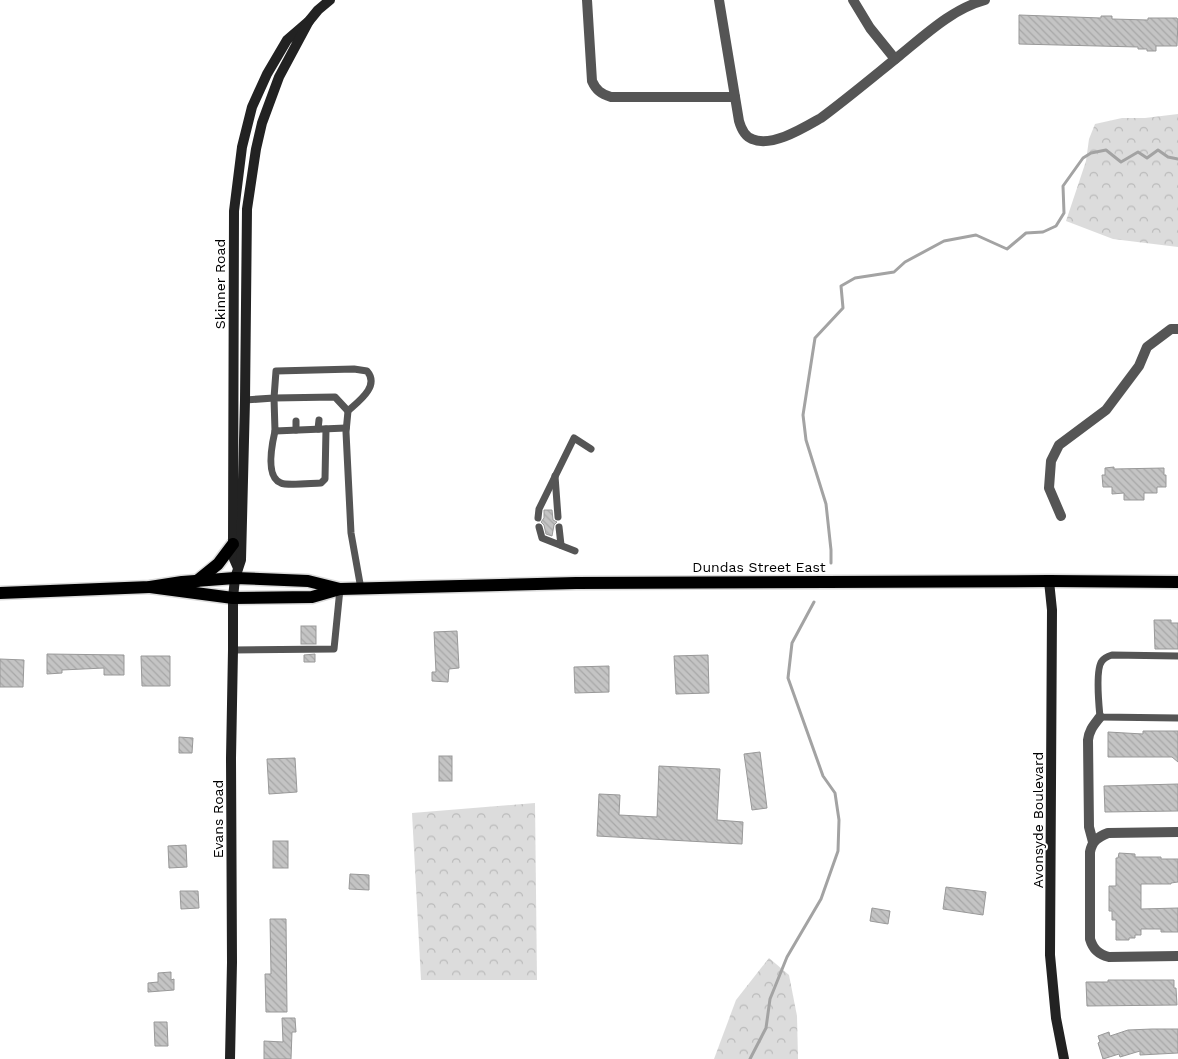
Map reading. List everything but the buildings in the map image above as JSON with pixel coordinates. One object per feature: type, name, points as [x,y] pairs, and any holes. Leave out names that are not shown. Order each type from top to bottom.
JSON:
[{"type":"main road","points":[[197,581],[218,564],[233,544]]},
{"type":"main road","name":"Dundas Street East","points":[[0,593],[150,588],[236,573],[308,581],[340,589],[576,583],[1178,582]]},
{"type":"main road","name":"Dundas Street East","points":[[150,588],[232,598],[312,597],[340,589]]},
{"type":"street","name":"Skinner Road","points":[[236,573],[233,544],[234,211],[242,147],[252,107],[287,40],[330,0]]},
{"type":"street","points":[[587,0],[592,81],[595,88],[601,94],[611,97],[735,97]]},
{"type":"street","points":[[719,0],[739,121],[745,134],[757,141],[780,138],[804,128],[821,118],[928,32],[958,12],[985,0]]},
{"type":"street","points":[[853,0],[870,28],[895,59]]},
{"type":"street","name":"Skinner Road","points":[[236,573],[241,560],[247,209],[262,123],[279,77],[309,21]]},
{"type":"street","points":[[1061,516],[1049,488],[1051,461],[1059,445],[1106,410],[1139,366],[1148,347],[1171,329],[1178,329]]},
{"type":"street","name":"Evans Road","points":[[230,1059],[232,962],[232,598],[236,573]]},
{"type":"street","name":"Avonsyde Boulevard","points":[[1049,581],[1052,610],[1050,955],[1055,1010],[1064,1059]]},
{"type":"street","points":[[1094,842],[1090,827],[1088,740],[1091,728],[1100,717]]},
{"type":"street","points":[[1178,832],[1108,833],[1100,836],[1094,842],[1090,852],[1090,939],[1092,946],[1102,955],[1109,957],[1178,956]]},
{"type":"lane","points":[[319,420],[322,429],[326,478],[321,483],[282,484],[274,478],[272,472],[271,447],[275,431],[274,398],[276,371],[354,368],[367,371],[371,376],[371,384],[365,395],[348,411],[346,428],[351,533],[361,589]]},
{"type":"lane","points":[[245,400],[274,398],[295,401],[335,397],[348,411]]},
{"type":"lane","points":[[296,421],[296,430]]},
{"type":"lane","points":[[275,431],[346,428]]},
{"type":"lane","points":[[538,518],[539,509],[574,438],[591,449]]},
{"type":"lane","points":[[555,476],[558,517]]},
{"type":"lane","points":[[559,527],[561,545]]},
{"type":"lane","points":[[539,528],[542,538],[574,551]]},
{"type":"lane","points":[[233,650],[334,649],[340,589]]},
{"type":"lane","points":[[1178,656],[1112,655],[1101,661],[1098,669],[1100,717],[1178,718]]},
{"type":"green space","points":[[1178,114],[1178,247],[1113,239],[1066,221],[1086,161],[1089,139],[1095,124],[1122,118],[1145,118]]},
{"type":"green space","points":[[535,803],[537,980],[421,980],[412,813]]},
{"type":"green space","points":[[769,958],[789,975],[797,1016],[798,1059],[714,1059],[736,1000]]},
{"type":"waterway","points":[[831,563],[826,504],[806,440],[803,415],[815,338],[843,308],[841,286],[855,278],[894,272],[905,262],[944,241],[976,235],[1007,249],[1026,233],[1043,232],[1056,226],[1064,213],[1063,186],[1083,158],[1091,153],[1106,150],[1121,162],[1138,152],[1147,158],[1158,150],[1168,157],[1178,159]]},
{"type":"waterway","points":[[750,1059],[766,1028],[770,999],[787,957],[821,899],[838,851],[839,820],[835,793],[823,776],[788,678],[792,643],[814,602]]}]
